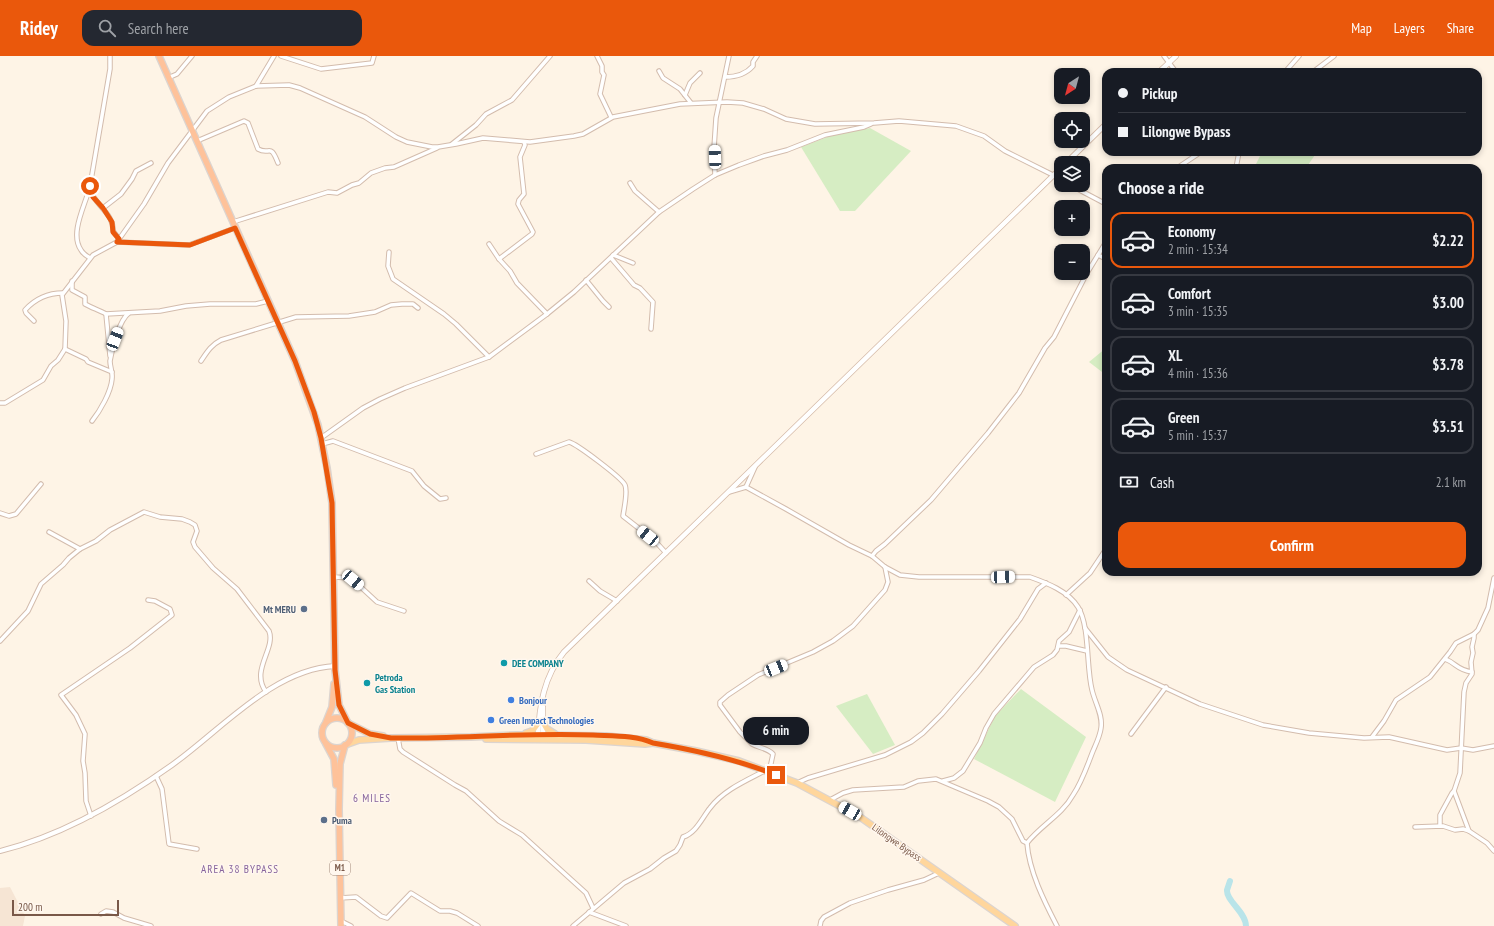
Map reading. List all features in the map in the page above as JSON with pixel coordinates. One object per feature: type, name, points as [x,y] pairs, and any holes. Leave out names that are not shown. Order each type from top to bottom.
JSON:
[{"type":"highway","name":"M1","points":[[159,56],[305,386],[322,441],[331,499],[335,668],[332,707],[322,732],[334,759],[338,809],[341,924]]},
{"type":"highway","name":"M1","points":[[335,668],[339,705],[351,730],[351,736],[345,745],[340,764],[338,809]]},
{"type":"highway","points":[[325,723],[337,718],[348,723]]},
{"type":"highway","points":[[325,741],[329,745],[335,747],[345,745]]},
{"type":"main road","points":[[1163,68],[1176,56]]},
{"type":"main road","points":[[1073,156],[1102,128]]},
{"type":"main road","points":[[541,737],[543,695],[550,673],[558,659],[1054,175]]},
{"type":"main road","points":[[541,722],[550,731],[558,734]]},
{"type":"main road","points":[[516,735],[529,732],[541,722]]},
{"type":"main road","name":"Lilongwe Bypass","points":[[348,723],[370,734],[395,738]]},
{"type":"main road","name":"Lilongwe Bypass","points":[[471,737],[486,739],[541,737],[558,734],[625,737],[646,740],[653,743],[739,761],[797,784],[830,800],[865,820],[1015,926]]},
{"type":"main road","name":"Lilongwe Bypass","points":[[345,745],[359,740],[516,735],[592,741],[645,744],[653,743]]},
{"type":"street","points":[[90,258],[80,250],[77,239],[79,219],[90,186],[110,69],[110,56]]},
{"type":"street","points":[[168,78],[177,74],[192,56]]},
{"type":"street","points":[[256,86],[274,56]]},
{"type":"street","points":[[281,56],[325,69],[344,65],[372,63],[374,56]]},
{"type":"street","points":[[451,145],[476,125],[486,114],[510,102],[550,56]]},
{"type":"street","points":[[597,56],[602,66],[602,72],[604,75],[600,94],[611,117]]},
{"type":"street","points":[[715,175],[714,148],[716,118],[729,56]]},
{"type":"street","points":[[725,77],[736,76],[744,73],[753,66],[753,62],[757,56]]},
{"type":"street","points":[[1164,56],[1173,68]]},
{"type":"street","points":[[1288,68],[1299,56]]},
{"type":"street","points":[[1318,68],[1334,56]]},
{"type":"street","points":[[659,71],[663,78],[680,89],[691,103]]},
{"type":"street","points":[[685,95],[690,83],[700,73]]},
{"type":"street","points":[[0,403],[5,403],[43,380],[65,349],[66,321],[63,294],[93,255],[118,241],[144,204],[168,163],[204,115],[215,105],[229,97],[256,86],[289,86],[300,88],[365,117],[402,140],[438,148]]},
{"type":"street","points":[[232,222],[328,192],[337,193],[359,183],[371,173],[385,168],[394,167],[438,148],[483,138],[536,142],[579,135],[611,117],[691,103],[743,103],[764,109],[786,119],[815,124],[899,121],[935,124],[964,129],[984,136],[1005,151],[1054,175]]},
{"type":"street","points":[[197,141],[244,122],[248,124],[258,149],[261,151],[270,150],[273,152],[278,163]]},
{"type":"street","points":[[322,441],[363,408],[380,399],[405,388],[489,358],[547,314],[659,212],[715,175],[825,135],[864,127],[874,123]]},
{"type":"street","points":[[499,260],[533,232],[518,204],[519,200],[524,194],[520,157],[525,145],[524,142]]},
{"type":"street","points":[[1183,164],[1195,156]]},
{"type":"street","points":[[103,208],[121,194],[132,179],[136,170],[150,163]]},
{"type":"street","points":[[630,183],[635,191],[659,212]]},
{"type":"street","points":[[90,186],[93,197],[103,208],[112,222],[113,232],[118,241]]},
{"type":"street","points":[[1082,192],[1102,202]]},
{"type":"street","points":[[118,241],[190,245],[235,228]]},
{"type":"street","points":[[490,244],[499,260],[547,314]]},
{"type":"street","points":[[872,556],[931,500],[988,433],[1019,393],[1045,348],[1054,337],[1086,273],[1102,248]]},
{"type":"street","points":[[389,252],[388,266],[393,279],[444,314],[456,324],[489,358]]},
{"type":"street","points":[[1098,255],[1102,257]]},
{"type":"street","points":[[612,256],[633,263]]},
{"type":"street","points":[[612,256],[634,285],[640,288],[653,302],[650,328]]},
{"type":"street","points":[[586,280],[603,301],[610,306]]},
{"type":"street","points":[[72,281],[72,290],[85,297],[85,304],[92,309],[106,314],[166,310],[186,306],[210,304],[256,304],[268,301]]},
{"type":"street","points":[[34,321],[25,310],[30,305],[46,296],[56,293],[63,294]]},
{"type":"street","points":[[201,361],[214,343],[296,317],[349,316],[375,312],[391,305],[402,304],[412,304],[418,308]]},
{"type":"street","points":[[110,362],[115,339],[120,326],[126,315],[130,312]]},
{"type":"street","points":[[92,421],[106,398],[112,380],[106,314]]},
{"type":"street","points":[[65,349],[86,359],[88,362],[112,372]]},
{"type":"street","points":[[322,441],[332,441],[412,471],[424,486],[440,499],[446,498]]},
{"type":"street","points":[[536,454],[569,442],[608,469],[625,484],[624,516],[655,541],[666,553]]},
{"type":"street","points":[[728,493],[746,487],[756,465]]},
{"type":"street","points":[[0,514],[9,516],[16,514],[41,484]]},
{"type":"street","points":[[746,487],[849,545],[872,556],[900,575],[908,577],[966,578],[1018,576],[1030,578],[1046,583],[1066,595],[1080,610],[1085,627],[1092,690],[1101,719],[1099,737],[1073,796],[1062,811],[1032,836],[1027,843],[1028,853],[1043,899],[1057,926]]},
{"type":"street","points":[[0,641],[30,608],[41,584],[80,549],[93,543],[110,530],[141,512],[148,512],[160,517],[182,519],[193,523],[197,531],[193,542],[195,547],[213,568],[237,588],[269,631],[271,635],[270,642],[263,664],[261,678],[261,684],[266,692]]},
{"type":"street","points":[[49,532],[80,549]]},
{"type":"street","points":[[1066,595],[1090,573],[1102,555]]},
{"type":"street","points":[[573,926],[624,883],[642,874],[669,854],[676,851],[683,837],[690,834],[710,806],[723,795],[770,768],[773,754],[768,750],[756,747],[740,732],[720,705],[720,702],[758,675],[813,652],[833,641],[853,626],[885,590],[888,582],[885,566]]},
{"type":"street","points":[[334,577],[351,578],[377,602],[404,611]]},
{"type":"street","points":[[1372,737],[1384,721],[1396,700],[1430,677],[1456,643],[1474,634],[1480,628],[1488,608],[1494,578]]},
{"type":"street","points":[[589,581],[617,601]]},
{"type":"street","points":[[797,784],[808,778],[885,755],[911,742],[923,733],[942,714],[979,671],[1020,619],[1038,590],[1046,583]]},
{"type":"street","points":[[91,816],[87,806],[82,761],[85,734],[76,715],[61,695],[130,648],[172,615],[170,609],[155,601],[148,600]]},
{"type":"street","points":[[943,781],[954,778],[963,771],[980,743],[994,714],[1034,666],[1053,655],[1059,646],[1059,642],[1069,632],[1080,610]]},
{"type":"street","points":[[1085,627],[1102,651],[1127,670],[1200,704],[1270,728],[1364,738],[1389,737],[1447,750],[1461,748],[1473,750],[1494,746]]},
{"type":"street","points":[[1440,826],[1440,815],[1454,791],[1460,772],[1461,723],[1464,692],[1472,672],[1471,662],[1474,634]]},
{"type":"street","points":[[1059,646],[1066,646],[1087,651]]},
{"type":"street","points":[[1444,659],[1461,670],[1472,672]]},
{"type":"street","points":[[0,851],[46,836],[91,816],[156,776],[187,754],[243,708],[266,692],[292,678],[322,667],[335,668]]},
{"type":"street","points":[[1131,734],[1166,687]]},
{"type":"street","points":[[395,738],[403,752],[466,791],[499,821],[522,835],[586,893],[593,908]]},
{"type":"street","points":[[156,776],[163,795],[169,844],[197,849]]},
{"type":"street","points":[[830,800],[843,793],[853,790],[904,787],[913,782],[929,779],[943,781],[999,807],[1012,819],[1023,841],[1027,843]]},
{"type":"street","points":[[1454,791],[1469,831]]},
{"type":"street","points":[[1415,827],[1440,826],[1455,830],[1462,829],[1469,831],[1487,843],[1494,851]]},
{"type":"street","points":[[820,926],[822,918],[840,908],[888,890],[924,880],[940,872]]},
{"type":"street","points":[[340,898],[356,898],[381,916],[387,918],[411,892],[440,911],[457,913],[478,926]]},
{"type":"street","points":[[101,914],[106,911],[113,912],[124,918],[151,926]]},
{"type":"street","points":[[589,912],[626,926]]},
{"type":"street","points":[[341,924],[351,926]]},
{"type":"shaded area","points":[[10,887],[25,916],[23,926],[0,926],[0,888]]},
{"type":"green space","points":[[870,128],[911,151],[855,211],[840,211],[801,147],[830,136]]},
{"type":"green space","points":[[1260,156],[1314,156],[1309,164],[1256,164]]},
{"type":"green space","points":[[1102,351],[1102,372],[1089,362]]},
{"type":"green space","points":[[1021,689],[1086,737],[1055,802],[974,759],[995,716]]},
{"type":"green space","points":[[867,694],[895,745],[873,754],[836,706]]},
{"type":"waterway","points":[[1230,881],[1227,890],[1228,894],[1243,916],[1246,926]]},
{"type":"place","name":"Mt MERU","points":[[304,609]]},
{"type":"place","name":"DEE COMPANY","points":[[504,663]]},
{"type":"place","name":"Petroda Gas Station","points":[[367,683]]},
{"type":"place","name":"Bonjour","points":[[511,700]]},
{"type":"place","name":"Green Impact Technologies","points":[[491,720]]},
{"type":"place","name":"Puma","points":[[324,820]]},
{"type":"district","name":"6 MILES","points":[[372,798]]},
{"type":"district","name":"AREA 38 BYPASS","points":[[240,869]]},
{"type":"route","points":[[90,186],[93,197],[103,208],[112,222],[113,232],[119,239],[117,242],[131,244],[190,245],[235,228],[295,361],[314,412],[321,438],[332,503],[335,670],[339,705],[348,723],[370,734],[391,738],[567,734],[625,737],[646,740],[653,743],[739,761],[776,775]]}]
